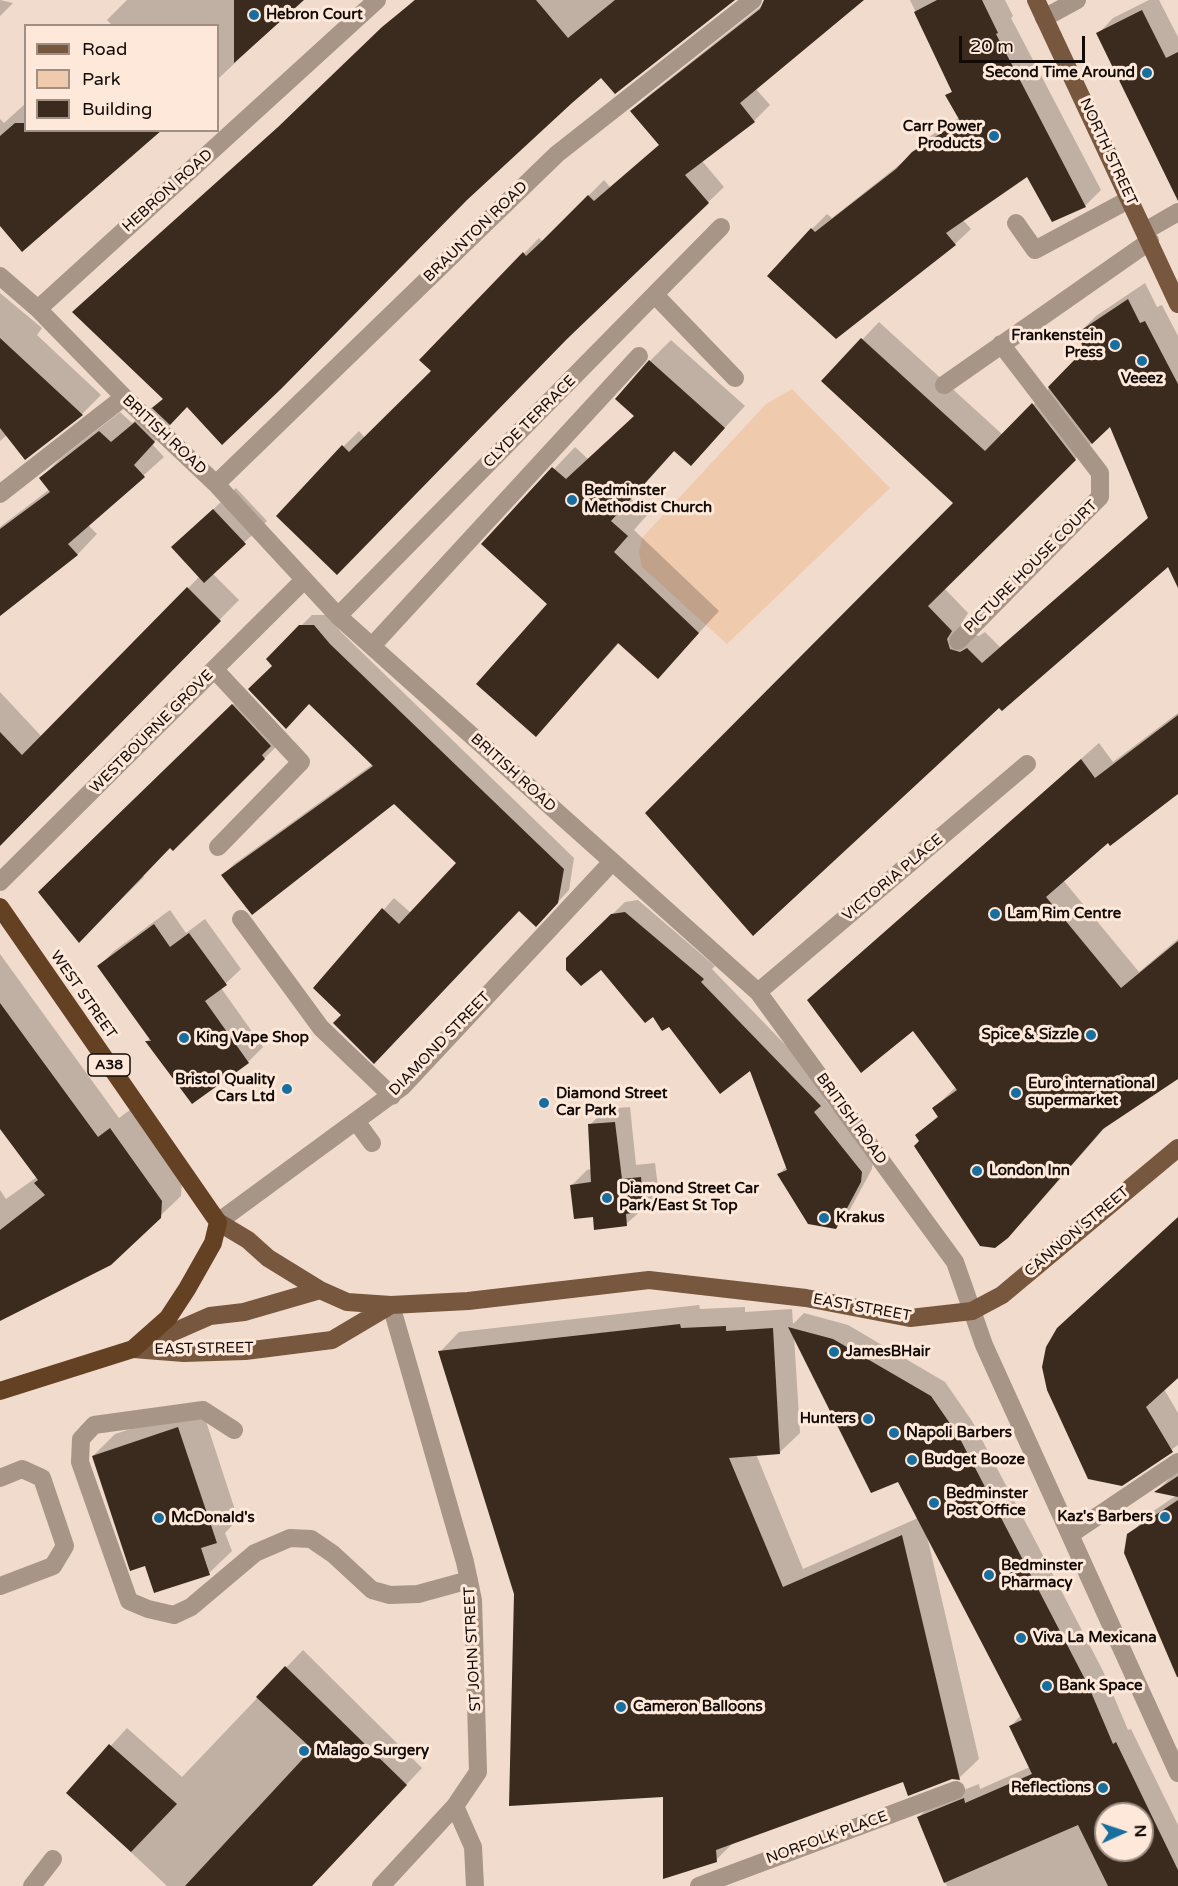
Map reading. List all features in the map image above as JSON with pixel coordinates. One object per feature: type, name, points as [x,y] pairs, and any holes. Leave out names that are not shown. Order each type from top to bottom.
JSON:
[{"type":"highway","name":"WEST STREET","points":[[0,907],[218,1222]]},
{"type":"highway","points":[[0,1391],[133,1349],[168,1318],[188,1289],[213,1243],[218,1222]]},
{"type":"main road","name":"NORTH STREET","points":[[1036,0],[1178,304]]},
{"type":"main road","name":"CANNON STREET","points":[[972,1311],[1002,1295],[1178,1148]]},
{"type":"main road","name":"EAST STREET","points":[[218,1222],[248,1240],[268,1258],[320,1290],[347,1302],[391,1305],[468,1301],[649,1280],[806,1298],[910,1318],[972,1311]]},
{"type":"main road","name":"EAST STREET","points":[[133,1349],[210,1316],[244,1312],[320,1290]]},
{"type":"main road","name":"EAST STREET","points":[[133,1349],[184,1353],[245,1351],[332,1340],[391,1305]]},
{"type":"street","name":"HEBRON ROAD","points":[[38,309],[377,0]]},
{"type":"street","name":"BRAUNTON ROAD","points":[[216,484],[556,154],[753,0]]},
{"type":"street","points":[[1044,18],[1077,0]]},
{"type":"street","points":[[1016,223],[1035,250],[1130,199]]},
{"type":"street","points":[[944,385],[1178,212]]},
{"type":"street","name":"CLYDE TERRACE","points":[[338,616],[656,296],[721,227]]},
{"type":"street","name":"BRITISH ROAD","points":[[0,276],[38,309],[124,398],[216,484],[338,616],[611,863],[758,992],[955,1262],[972,1311]]},
{"type":"street","points":[[656,296],[735,378]]},
{"type":"street","name":"PICTURE HOUSE COURT","points":[[958,640],[1100,497],[1100,473],[1002,344]]},
{"type":"street","points":[[372,646],[639,356]]},
{"type":"street","points":[[0,494],[124,398]]},
{"type":"street","name":"WESTBOURNE GROVE","points":[[0,882],[303,580]]},
{"type":"street","points":[[214,669],[301,762],[218,847]]},
{"type":"street","name":"VICTORIA PLACE","points":[[758,992],[1027,764]]},
{"type":"street","name":"DIAMOND STREET","points":[[218,1222],[392,1096],[611,863]]},
{"type":"street","points":[[241,919],[321,1028],[392,1096]]},
{"type":"street","points":[[356,1121],[372,1143]]},
{"type":"street","name":"ST JOHN STREET","points":[[381,1886],[455,1806],[478,1772],[473,1600],[391,1305]]},
{"type":"street","points":[[972,1311],[984,1345],[1178,1773]]},
{"type":"street","points":[[234,1430],[203,1410],[94,1425],[81,1439],[80,1462],[129,1601],[148,1610],[174,1615],[191,1607],[255,1553],[290,1538],[310,1539],[333,1554],[372,1590],[390,1595],[418,1594],[469,1580]]},
{"type":"street","points":[[1071,1534],[1178,1462]]},
{"type":"street","points":[[0,1478],[22,1469],[42,1478],[65,1546],[52,1566],[0,1586]]},
{"type":"street","name":"NORFOLK PLACE","points":[[699,1886],[956,1790]]},
{"type":"street","points":[[455,1806],[473,1847],[475,1886]]},
{"type":"street","points":[[32,1886],[53,1859]]},
{"type":"green space","points":[[792,389],[890,488],[727,644],[642,567],[639,552],[642,538],[766,404]]},
{"type":"building","name":"Hebron Court","points":[[234,0],[304,0],[234,63]]},
{"type":"building","points":[[415,0],[536,0],[568,38],[615,0],[735,0],[615,94],[601,78],[572,103],[467,200],[281,389],[222,445],[187,407],[170,425],[152,408],[163,399],[72,312],[278,127],[382,27]]},
{"type":"building","points":[[764,0],[864,0],[740,103],[755,122],[685,175],[709,203],[567,339],[337,575],[276,516],[342,445],[349,452],[431,371],[419,360],[523,252],[526,256],[588,195],[594,201],[659,145],[630,111],[760,9]]},
{"type":"building","points":[[937,0],[982,0],[998,33],[996,34],[1086,207],[1052,222],[1027,177],[946,233],[956,245],[836,339],[767,276],[811,228],[815,232],[896,169],[912,152],[960,121],[945,95],[952,92],[914,12]]},
{"type":"building","points":[[1142,10],[1166,58],[1178,52],[1178,201],[1096,33]]},
{"type":"building","points":[[15,123],[24,123],[24,132],[160,132],[22,252],[0,226],[0,136]]},
{"type":"building","points":[[1128,299],[1140,323],[1145,321],[1178,384],[1178,588],[1168,567],[1002,711],[999,708],[753,936],[645,813],[953,503],[821,381],[861,338],[985,451],[1032,403],[1076,460],[928,606],[952,631],[947,639],[950,649],[960,652],[967,648],[982,663],[1148,518],[1110,427],[1092,444],[1048,387],[1084,350],[1077,333]]},
{"type":"building","points":[[0,338],[83,415],[25,460],[0,428]]},
{"type":"building","points":[[649,360],[725,428],[691,466],[674,451],[611,521],[628,536],[614,552],[699,633],[658,679],[618,643],[536,737],[476,684],[547,604],[481,544],[552,467],[566,479],[634,416],[615,399]]},
{"type":"building","points":[[135,422],[155,442],[134,465],[145,477],[68,544],[78,555],[0,616],[0,529],[50,492],[39,478],[99,431],[111,442]]},
{"type":"building","points":[[213,509],[246,544],[204,583],[171,547]]},
{"type":"building","points":[[187,587],[221,621],[0,846],[0,732],[22,755]]},
{"type":"building","points":[[299,625],[314,625],[330,644],[564,869],[558,903],[536,927],[519,911],[374,1064],[333,1023],[341,1015],[313,988],[382,908],[399,924],[456,863],[394,804],[252,915],[221,875],[373,766],[309,704],[286,729],[248,689],[272,666],[266,659]]},
{"type":"building","points":[[232,704],[271,746],[262,755],[265,759],[173,851],[170,848],[79,943],[38,892]]},
{"type":"building","points":[[1178,715],[1178,794],[1110,846],[1108,843],[1046,897],[1121,988],[1178,941],[1178,1079],[1103,1129],[1008,1238],[995,1248],[980,1246],[914,1146],[919,1141],[915,1135],[938,1117],[932,1108],[957,1090],[913,1031],[861,1073],[807,1000],[1081,759],[1095,778]]},
{"type":"building","points":[[625,912],[704,979],[701,982],[821,1106],[814,1112],[862,1172],[861,1182],[836,1229],[808,1224],[777,1174],[787,1170],[750,1071],[720,1094],[669,1027],[662,1031],[653,1017],[645,1023],[601,970],[581,986],[566,970],[566,958],[611,914]]},
{"type":"building","points":[[154,924],[170,947],[189,933],[227,985],[205,1001],[249,1063],[192,1104],[145,1041],[151,1041],[97,966]]},
{"type":"building","points":[[0,1003],[98,1137],[110,1128],[162,1201],[161,1218],[111,1265],[0,1321],[0,1230],[45,1195],[34,1183],[38,1180],[0,1129]]},
{"type":"building","name":"Diamond Street Car Park/East St Top","points":[[615,1122],[622,1179],[641,1177],[644,1211],[626,1214],[627,1226],[594,1230],[593,1217],[574,1219],[570,1185],[591,1182],[588,1124]]},
{"type":"building","points":[[1178,1217],[1178,1378],[1146,1407],[1173,1452],[1122,1486],[1088,1479],[1047,1390],[1042,1367],[1046,1347],[1057,1328]]},
{"type":"building","points":[[680,1324],[681,1328],[726,1326],[726,1331],[773,1328],[780,1454],[729,1458],[783,1587],[902,1535],[960,1780],[952,1779],[908,1796],[903,1782],[716,1850],[717,1862],[663,1879],[663,1797],[509,1806],[514,1594],[438,1351]]},
{"type":"building","points":[[788,1327],[833,1339],[931,1396],[958,1435],[1088,1685],[1113,1744],[1116,1742],[1145,1802],[1094,1802],[1094,1858],[1078,1825],[944,1883],[917,1817],[964,1798],[965,1803],[1032,1774],[1009,1726],[1022,1720],[898,1482],[871,1493]]},
{"type":"building","name":"McDonald's","points":[[178,1427],[217,1543],[201,1548],[210,1575],[154,1593],[145,1566],[130,1571],[92,1456]]},
{"type":"building","points":[[1178,1476],[1178,1497],[1154,1492]]},
{"type":"building","points":[[1178,1500],[1177,1677],[1124,1553],[1127,1534]]},
{"type":"building","points":[[285,1666],[407,1785],[312,1886],[185,1886],[312,1749],[256,1697]]},
{"type":"building","points":[[109,1744],[177,1804],[131,1852],[66,1793]]},
{"type":"building","points":[[1154,1820],[1178,1870],[1178,1886],[1108,1886],[1096,1862],[1154,1862]]},
{"type":"place","name":"Hebron Court","points":[[254,15]]},
{"type":"place","name":"Second Time Around","points":[[1147,73]]},
{"type":"place","name":"Carr Power Products","points":[[994,136]]},
{"type":"place","name":"Frankenstein Press","points":[[1115,345]]},
{"type":"place","name":"Veeez","points":[[1142,361]]},
{"type":"place","name":"Bedminster Methodist Church","points":[[572,500]]},
{"type":"place","name":"Lam Rim Centre","points":[[995,914]]},
{"type":"place","name":"Spice & Sizzle","points":[[1091,1035]]},
{"type":"place","name":"King Vape Shop","points":[[184,1038]]},
{"type":"place","name":"Bristol Quality Cars Ltd","points":[[287,1089]]},
{"type":"place","name":"Euro international supermarket","points":[[1016,1093]]},
{"type":"place","name":"Diamond Street Car Park","points":[[544,1103]]},
{"type":"place","name":"London Inn","points":[[977,1171]]},
{"type":"place","name":"Diamond Street Car Park/East St Top","points":[[607,1198]]},
{"type":"place","name":"Krakus","points":[[824,1218]]},
{"type":"place","name":"JamesBHair","points":[[834,1352]]},
{"type":"place","name":"Hunters","points":[[868,1419]]},
{"type":"place","name":"Napoli Barbers","points":[[894,1433]]},
{"type":"place","name":"Budget Booze","points":[[912,1460]]},
{"type":"place","name":"Bedminster Post Office","points":[[934,1503]]},
{"type":"place","name":"Kaz's Barbers","points":[[1165,1517]]},
{"type":"place","name":"McDonald's","points":[[159,1518]]},
{"type":"place","name":"Bedminster Pharmacy","points":[[989,1575]]},
{"type":"place","name":"Viva La Mexicana","points":[[1021,1638]]},
{"type":"place","name":"Bank Space","points":[[1047,1686]]},
{"type":"place","name":"Cameron Balloons","points":[[621,1707]]},
{"type":"place","name":"Malago Surgery","points":[[304,1751]]},
{"type":"place","name":"Reflections","points":[[1103,1788]]}]
